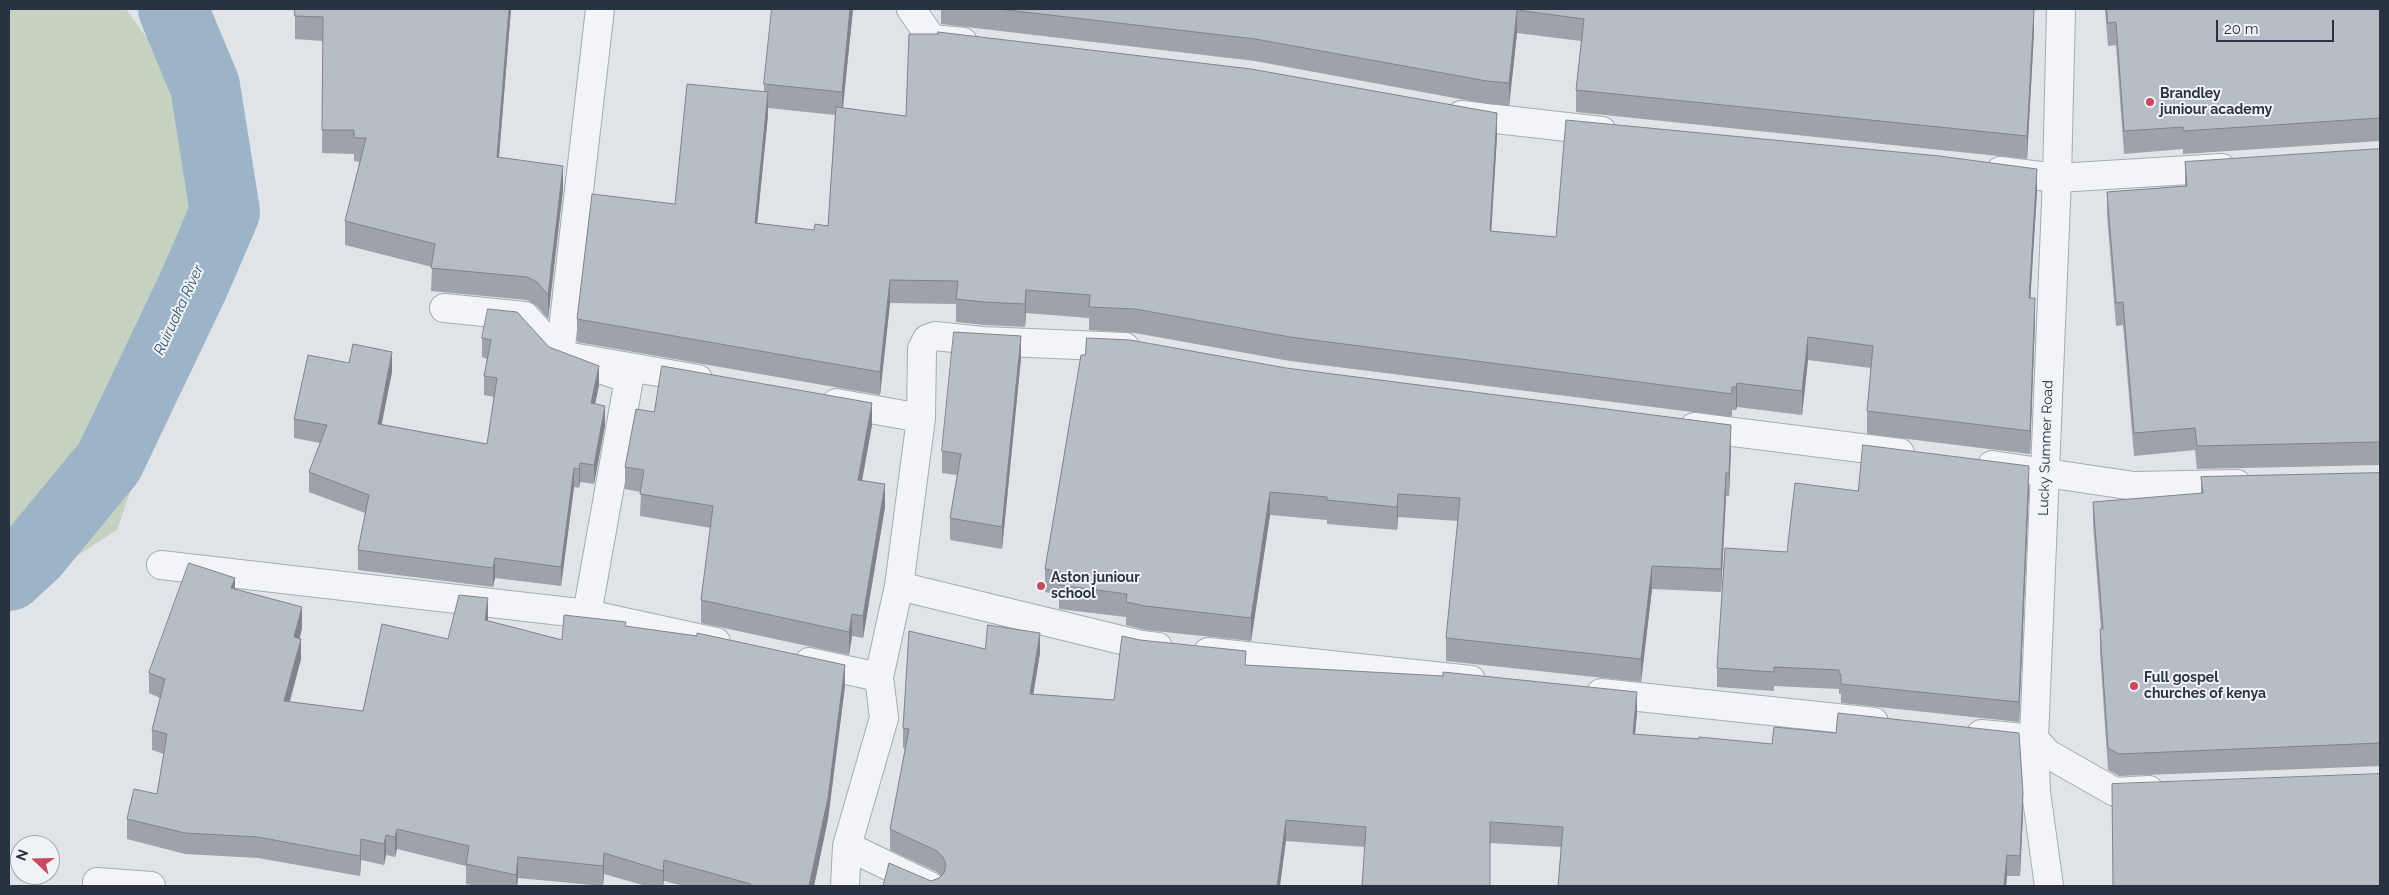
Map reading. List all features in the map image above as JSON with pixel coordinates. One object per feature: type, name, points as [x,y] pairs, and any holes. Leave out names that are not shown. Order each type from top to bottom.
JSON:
[{"type":"street","points":[[560,355],[600,9]]},
{"type":"street","points":[[910,9],[932,39],[990,46]]},
{"type":"street","name":"Lucky Summer Road","points":[[2049,886],[2036,792],[2034,739],[2057,178],[2061,9]]},
{"type":"street","points":[[1437,110],[1485,119],[1624,133]]},
{"type":"street","points":[[1980,169],[2057,178],[2242,166]]},
{"type":"street","points":[[444,308],[524,316],[560,355],[629,379],[587,614]]},
{"type":"street","points":[[845,886],[847,846],[884,718],[879,677],[899,586],[921,418],[922,350],[927,339],[935,336],[983,341],[1132,348],[1151,351]]},
{"type":"street","points":[[560,355],[726,384]]},
{"type":"street","points":[[814,399],[921,418]]},
{"type":"street","points":[[1669,424],[1926,457]]},
{"type":"street","points":[[1965,462],[2134,486],[2259,484]]},
{"type":"street","points":[[161,565],[587,614],[743,648]]},
{"type":"street","points":[[899,586],[1142,645],[1499,683]]},
{"type":"street","points":[[782,656],[879,677]]},
{"type":"street","points":[[1578,691],[1895,725]]},
{"type":"street","points":[[1955,731],[2034,739],[2048,754],[2115,792],[2174,790]]},
{"type":"street","points":[[847,846],[930,886]]},
{"type":"street","points":[[97,882],[151,886]]},
{"type":"green space","points":[[9,9],[126,9],[242,170],[117,530],[9,600]]},
{"type":"building","points":[[295,9],[509,9],[497,157],[563,166],[548,295],[537,282],[527,277],[431,268],[435,244],[345,221],[366,138],[354,138],[354,130],[322,130],[323,17],[295,16]]},
{"type":"building","points":[[772,9],[850,9],[842,92],[764,84]]},
{"type":"building","points":[[999,9],[2030,9],[2034,10],[2027,136],[1576,90],[1584,19],[1517,10],[1509,83],[1487,81],[1255,39]]},
{"type":"building","points":[[2107,9],[2380,9],[2380,118],[2183,131],[2183,127],[2124,131],[2116,22],[2108,23]]},
{"type":"building","points":[[938,32],[1251,69],[1497,113],[1490,231],[1556,237],[1566,120],[1939,156],[2037,169],[2029,298],[2035,298],[2030,431],[1867,411],[1873,346],[1808,337],[1802,391],[1737,383],[1736,387],[1732,387],[1732,394],[1290,337],[1135,309],[1089,307],[1090,295],[1026,290],[1025,304],[956,299],[958,281],[890,280],[880,372],[577,319],[592,194],[675,204],[687,84],[768,92],[755,223],[814,230],[815,224],[828,226],[836,107],[906,116],[909,34],[938,34]]},
{"type":"building","points":[[2380,149],[2380,442],[2197,446],[2195,428],[2134,433],[2123,302],[2116,303],[2107,192],[2187,186],[2185,162]]},
{"type":"building","points":[[488,309],[517,312],[549,347],[599,366],[591,403],[605,406],[594,465],[580,463],[579,469],[574,468],[561,567],[495,558],[493,568],[358,550],[369,495],[309,472],[327,425],[294,419],[308,355],[349,363],[353,344],[392,352],[378,424],[487,444],[497,378],[484,376],[491,340],[482,338]]},
{"type":"building","points":[[954,332],[1021,336],[1002,527],[950,518],[961,454],[942,451]]},
{"type":"building","points":[[1087,338],[1130,340],[1286,368],[1731,425],[1729,473],[1726,473],[1721,569],[1652,566],[1641,659],[1446,638],[1460,498],[1398,494],[1397,507],[1327,500],[1327,497],[1270,492],[1251,618],[1145,606],[1126,602],[1127,594],[1059,585],[1060,572],[1045,569],[1081,355],[1085,355]]},
{"type":"building","points":[[662,366],[872,403],[858,480],[885,484],[863,616],[852,614],[849,632],[701,600],[713,506],[640,494],[644,470],[625,467],[636,409],[654,412]]},
{"type":"building","points":[[1863,445],[2029,466],[2019,702],[1841,684],[1839,670],[1774,667],[1774,672],[1717,668],[1725,548],[1787,552],[1795,483],[1858,491]]},
{"type":"building","points":[[2380,473],[2380,743],[2119,754],[2108,748],[2100,629],[2103,629],[2093,502],[2203,493],[2201,477]]},
{"type":"building","points":[[189,563],[235,578],[231,588],[302,607],[294,637],[301,639],[284,701],[363,711],[382,624],[448,639],[459,595],[488,598],[485,620],[562,640],[564,615],[626,622],[625,626],[697,636],[697,633],[845,665],[828,798],[809,886],[750,886],[751,884],[664,860],[663,871],[604,853],[603,866],[518,857],[516,875],[466,864],[469,846],[397,829],[395,837],[386,835],[384,844],[361,839],[360,856],[258,837],[185,833],[127,819],[134,789],[157,794],[167,734],[152,730],[165,679],[149,673]]},
{"type":"building","points":[[988,625],[1040,633],[1030,694],[1114,700],[1122,636],[1140,640],[1246,651],[1245,665],[1443,676],[1443,672],[1637,692],[1633,734],[1699,739],[1699,737],[1772,744],[1774,727],[1836,733],[1838,713],[2019,733],[2023,793],[2020,856],[2007,855],[2004,886],[1558,886],[1563,827],[1490,822],[1490,886],[1362,886],[1366,827],[1286,820],[1277,886],[883,886],[889,863],[931,881],[939,878],[944,873],[946,865],[943,857],[937,851],[890,829],[909,729],[903,728],[909,631],[985,649]]},
{"type":"building","points":[[2380,774],[2380,886],[2113,886],[2112,784]]},
{"type":"waterway","name":"Ruiruaka River","points":[[9,576],[34,553],[109,462],[193,286],[225,212],[205,86],[173,9]]},
{"type":"place","name":"Brandley juniour academy","points":[[2150,102]]},
{"type":"place","name":"Aston juniour school","points":[[1041,586]]},
{"type":"place","name":"Full gospel churches of kenya","points":[[2134,686]]}]
